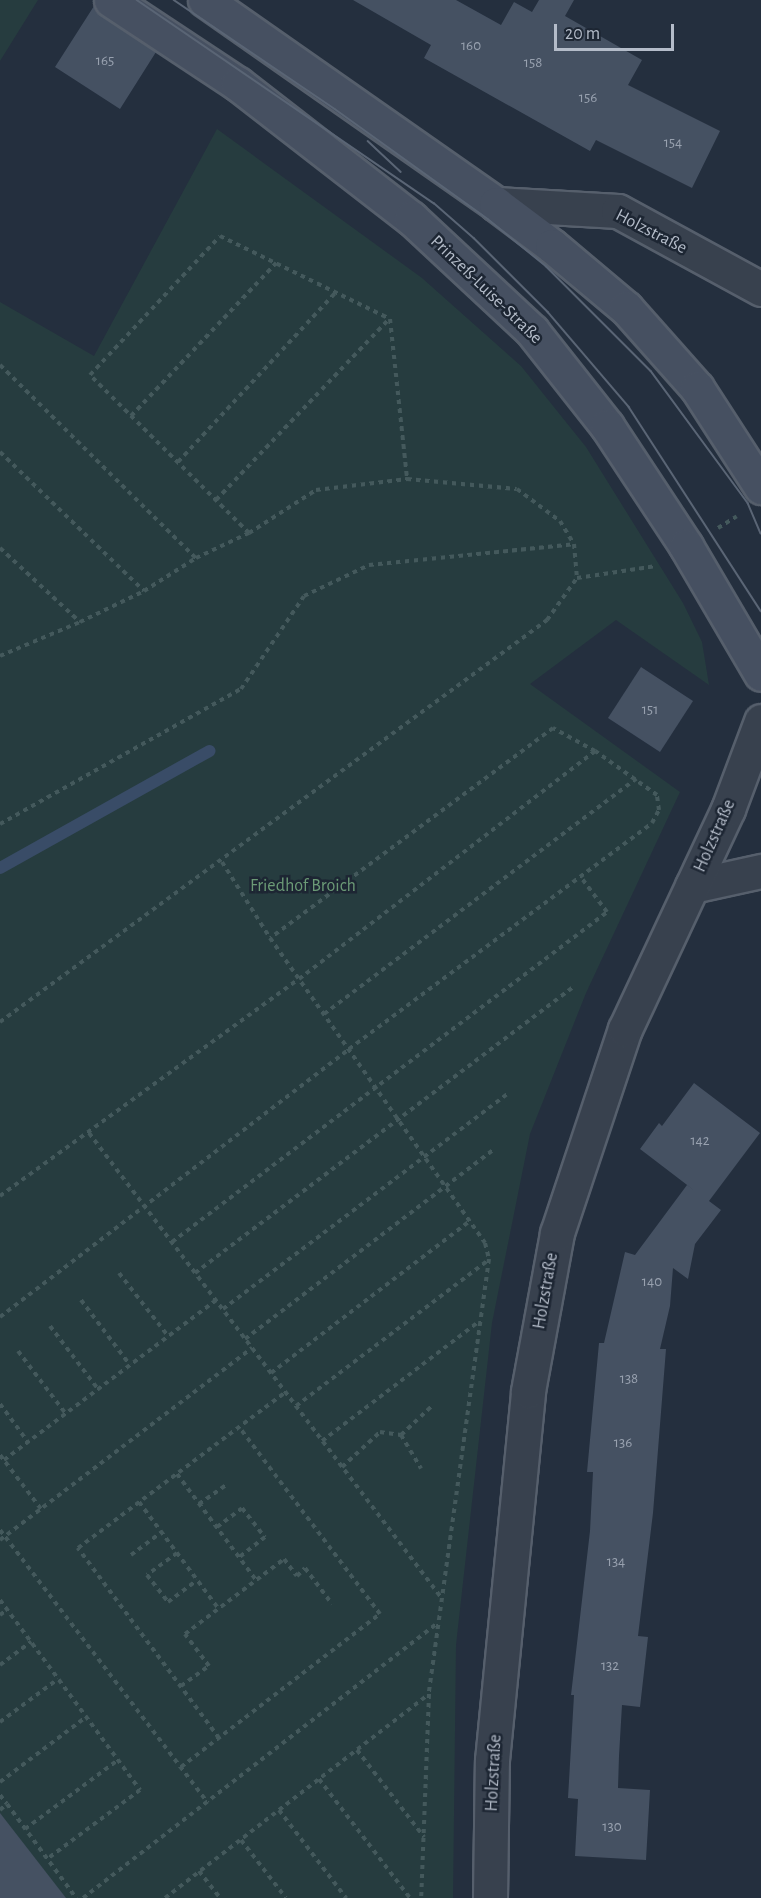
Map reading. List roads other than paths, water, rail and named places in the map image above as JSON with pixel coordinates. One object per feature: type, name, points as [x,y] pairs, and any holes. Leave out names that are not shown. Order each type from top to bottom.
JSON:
[{"type":"main road","name":"Prinzeß-Luise-Straße","points":[[111,0],[238,84],[411,218],[532,331],[607,426],[686,546],[761,674]]},
{"type":"main road","points":[[206,0],[496,204],[626,308],[697,388],[761,487]]},
{"type":"street","name":"Holzstraße","points":[[496,204],[618,211],[761,289]]},
{"type":"street","name":"Holzstraße","points":[[490,1898],[492,1760],[525,1415],[557,1233],[625,1029],[728,809],[761,721]]},
{"type":"street","points":[[692,885],[761,872]]},
{"type":"waterway","points":[[0,868],[209,751]]},
{"type":"tram line","points":[[137,0],[434,203],[474,238],[548,312],[629,407],[761,611]]},
{"type":"tram line","points":[[174,0],[335,109],[488,219],[546,266],[651,371],[748,503],[761,533]]},
{"type":"tram line","points":[[368,141],[401,172]]},
{"type":"park label","name":"Friedhof Broich","points":[[303,886]]}]
